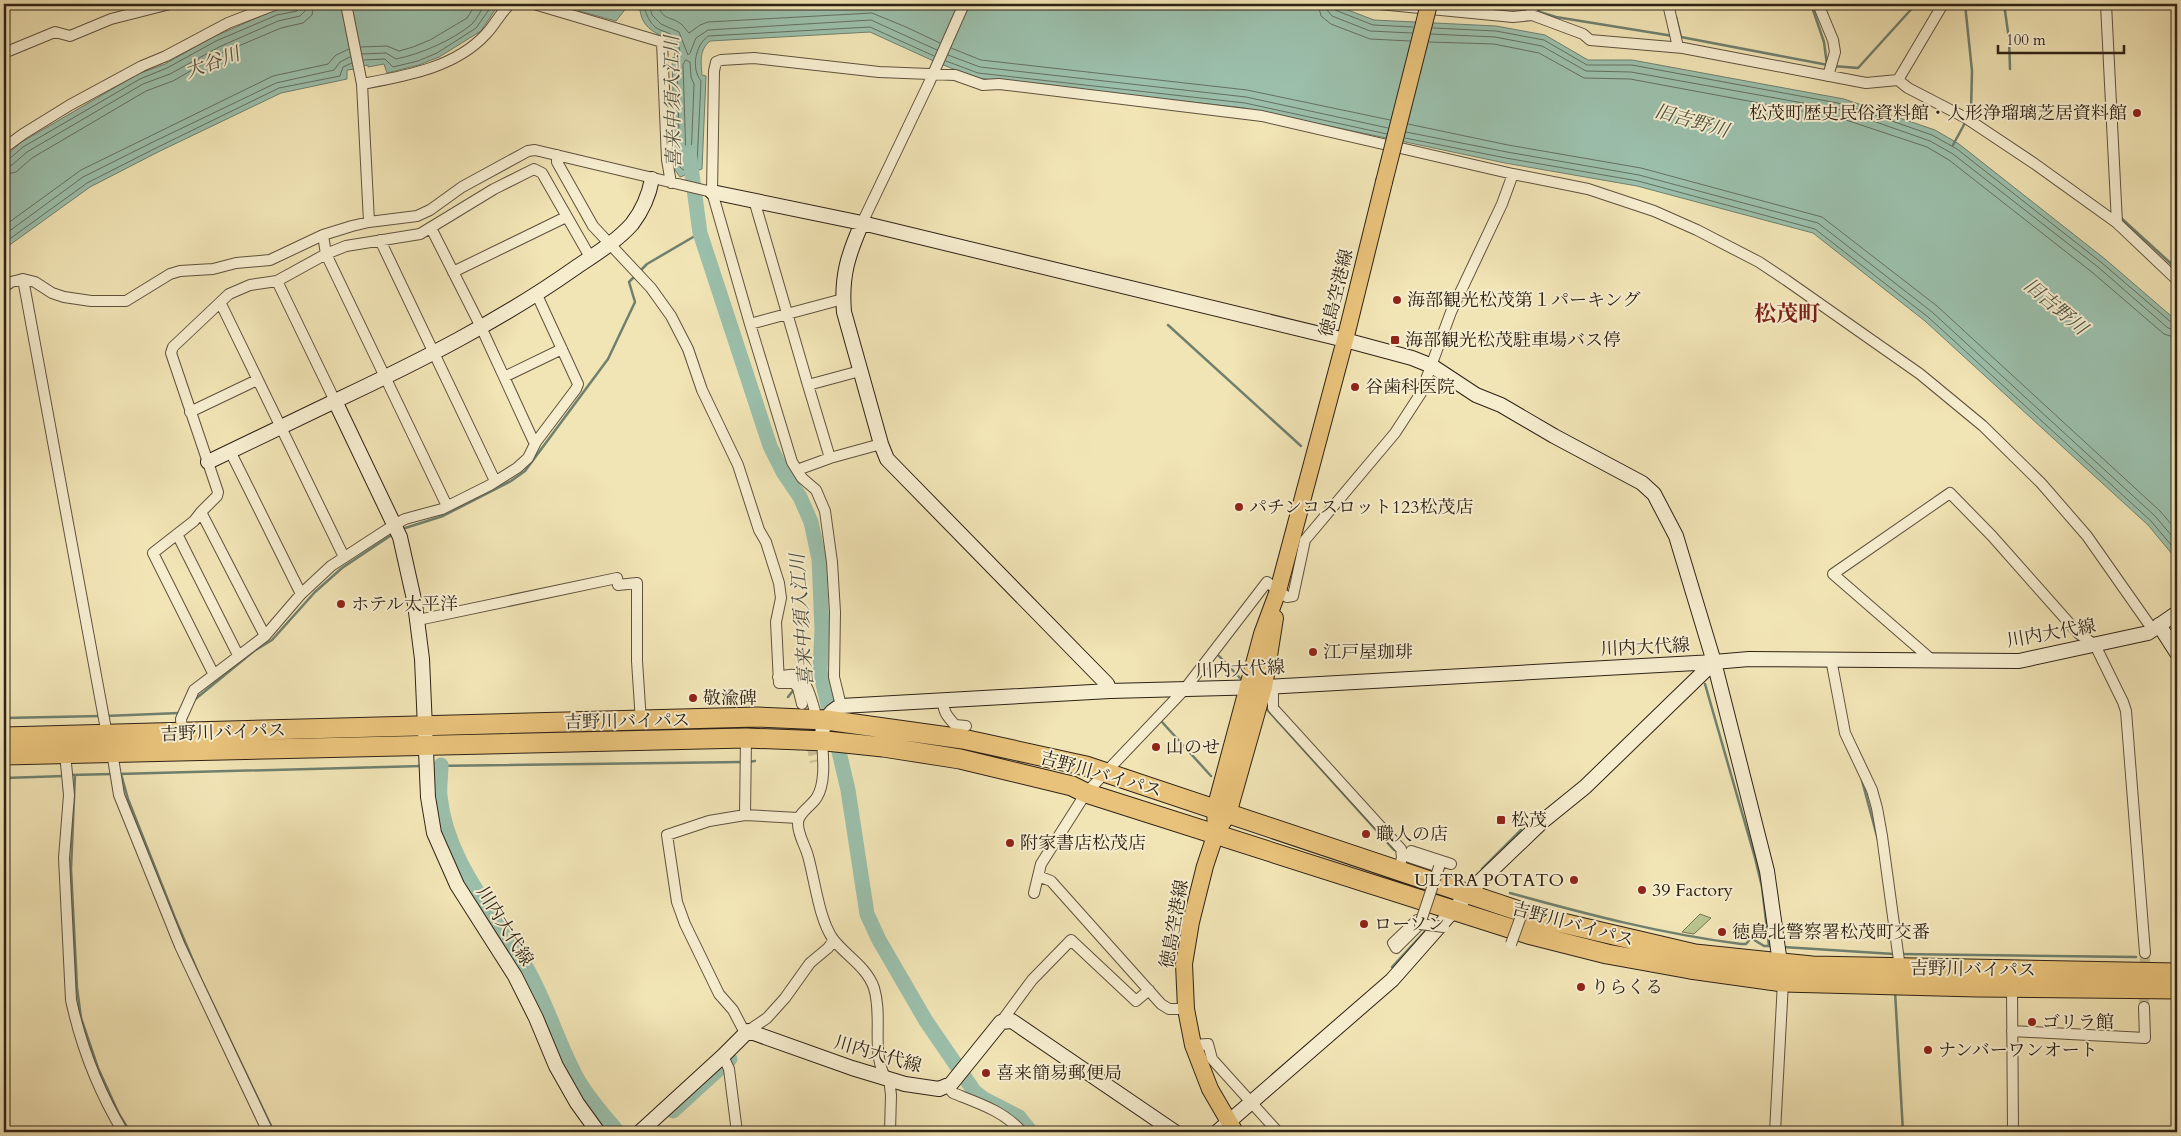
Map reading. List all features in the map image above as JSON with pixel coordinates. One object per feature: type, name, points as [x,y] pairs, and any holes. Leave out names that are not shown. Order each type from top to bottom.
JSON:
[{"type":"highway","name":"吉野川バイパス","points":[[4,754],[66,759],[109,743],[181,726],[641,722],[757,717],[885,728],[963,739],[1106,772],[1467,895],[1538,917],[1781,972],[1900,968],[2177,973]]},
{"type":"highway","name":"吉野川バイパス","points":[[4,737],[109,743],[426,751],[746,746],[826,723],[883,747],[960,759],[1072,786],[1086,793],[1216,833],[1448,919],[1528,934],[1608,954],[1690,969],[1781,972],[2012,987],[2177,989]]},
{"type":"main road","name":"徳島空港線","points":[[1227,1129],[1193,1045],[1186,1009],[1184,964],[1191,922],[1205,866],[1262,687],[1262,634],[1278,591],[1345,340],[1429,4]]},
{"type":"main road","points":[[208,462],[386,377],[537,295],[611,243],[631,224],[642,209],[652,179]]},
{"type":"main road","points":[[709,191],[862,223],[1345,340],[1412,358],[1432,366],[1476,394],[1501,405],[1642,483],[1654,494],[1676,536],[1714,662],[1767,871],[1781,972]]},
{"type":"main road","points":[[862,223],[848,254],[844,272],[843,298],[846,321],[881,444],[891,464],[1048,622],[1107,684],[1110,691]]},
{"type":"main road","name":"川内大代線","points":[[334,401],[396,530],[418,620],[428,798],[434,833],[457,886],[515,976],[536,1018],[556,1066],[577,1103],[598,1132]]},
{"type":"main road","name":"川内大代線","points":[[826,723],[943,701],[1110,691],[1262,687],[1749,659],[2019,661],[2148,633],[2177,613]]},
{"type":"main road","points":[[2156,628],[2177,653]]},
{"type":"main road","name":"川内大代線","points":[[1227,1129],[1251,1104],[1392,980],[1448,919],[1467,895],[1518,844],[1585,787],[1714,662]]},
{"type":"main road","points":[[956,1077],[1001,1022],[1012,1021],[1175,1132]]},
{"type":"main road","points":[[640,1132],[726,1061],[746,1032]]},
{"type":"main road","name":"川内大代線","points":[[746,1032],[852,1068],[914,1085],[939,1089],[956,1077]]},
{"type":"street","points":[[4,54],[55,32],[70,36],[111,19],[170,4]]},
{"type":"street","points":[[4,148],[70,105],[142,66],[166,56],[228,23],[277,4]]},
{"type":"street","points":[[346,4],[362,84],[369,222]]},
{"type":"street","points":[[362,84],[407,76],[434,68],[474,46],[510,4]]},
{"type":"street","points":[[534,4],[662,42],[667,150],[673,184]]},
{"type":"street","points":[[862,223],[964,4]]},
{"type":"street","points":[[1379,4],[1513,16],[1540,4]]},
{"type":"street","points":[[1668,4],[1678,47]]},
{"type":"street","points":[[1818,4],[1833,40],[1835,52],[1828,76]]},
{"type":"street","points":[[1898,80],[1942,4]]},
{"type":"street","points":[[2106,4],[2116,223]]},
{"type":"street","points":[[1530,8],[1583,34],[1590,40],[1678,47],[1866,83],[1898,80],[1908,88],[1966,118],[2035,164],[2116,223],[2177,280]]},
{"type":"street","points":[[890,1132],[891,1095],[887,1078],[879,1065],[874,987],[867,973],[834,940],[826,927],[807,853],[797,825],[798,818],[812,804],[820,788],[826,723],[834,677],[835,612],[825,511],[816,490],[802,478],[792,462],[709,191],[714,71],[716,62],[721,60],[754,58],[879,72],[934,70],[983,85],[999,84],[1262,116],[1513,174],[1588,189],[1654,211],[1697,230],[1759,262],[1920,374],[1983,426],[2041,483],[2086,536],[2156,628]]},
{"type":"street","points":[[4,287],[11,282],[23,279],[35,282],[52,293],[64,297],[91,302],[126,301],[170,274],[180,271],[213,269],[236,262],[270,260],[323,235],[369,222],[417,216],[430,210],[462,187],[528,151],[535,150],[709,191]]},
{"type":"street","points":[[556,155],[557,162],[593,226],[644,280],[672,316],[688,349],[702,390],[738,465],[779,583],[780,598],[776,622],[778,683],[799,683]]},
{"type":"street","points":[[214,675],[153,553],[194,521],[217,496],[218,492],[170,354],[173,347],[221,304],[229,294],[250,285],[277,281],[326,254],[346,246],[420,234],[494,189],[534,169],[542,173],[590,257]]},
{"type":"street","points":[[1034,893],[1041,864],[1086,793],[1184,690],[1267,582],[1287,597],[1293,596],[1305,540],[1395,433],[1421,393],[1451,312],[1502,204],[1513,174]]},
{"type":"street","points":[[754,200],[830,458]]},
{"type":"street","points":[[453,272],[566,216]]},
{"type":"street","points":[[431,228],[481,327],[532,440],[536,442]]},
{"type":"street","points":[[323,235],[326,254],[448,506]]},
{"type":"street","points":[[380,240],[495,481]]},
{"type":"street","points":[[23,279],[119,795],[180,946],[268,1132]]},
{"type":"street","points":[[277,281],[334,401]]},
{"type":"street","points":[[181,726],[192,695],[199,685],[265,636],[301,594],[344,557],[396,530],[405,519],[448,506],[495,481],[517,468],[528,458],[536,442],[578,384],[537,295]]},
{"type":"street","points":[[750,324],[786,312],[843,298]]},
{"type":"street","points":[[221,304],[344,557]]},
{"type":"street","points":[[504,377],[562,349]]},
{"type":"street","points":[[808,385],[860,371]]},
{"type":"street","points":[[190,412],[257,380]]},
{"type":"street","points":[[797,470],[830,458],[881,444]]},
{"type":"street","points":[[230,451],[301,594]]},
{"type":"street","points":[[1932,660],[1833,574],[1950,494],[1992,536],[2078,633],[2095,645],[2123,702],[2126,712],[2145,953]]},
{"type":"street","points":[[201,512],[265,636]]},
{"type":"street","points":[[177,534],[238,655]]},
{"type":"street","points":[[418,620],[616,578],[618,585],[637,583],[637,661],[641,722]]},
{"type":"street","points":[[1832,660],[1845,733],[1872,790],[1877,808],[1900,968]]},
{"type":"street","points":[[799,683],[826,723]]},
{"type":"street","points":[[799,683],[802,704]]},
{"type":"street","points":[[1262,687],[1273,708],[1401,850],[1402,858],[1398,871]]},
{"type":"street","points":[[943,701],[943,711],[955,725],[966,726]]},
{"type":"street","points":[[745,816],[746,746]]},
{"type":"street","points":[[66,759],[68,782],[64,858],[71,1000],[76,1022],[94,1073],[123,1132]]},
{"type":"street","points":[[812,804],[816,773],[815,762]]},
{"type":"street","points":[[798,818],[745,816],[709,821],[666,835],[677,902],[685,924],[719,994],[733,1010],[746,1032],[767,1018],[785,998],[810,963],[828,948],[834,940]]},
{"type":"street","points":[[1448,919],[1419,922],[1439,867],[1409,857],[1411,851],[1451,864]]},
{"type":"street","points":[[1038,876],[1051,881],[1149,990],[1169,1009],[1186,1009]]},
{"type":"street","points":[[1511,944],[1525,905]]},
{"type":"street","points":[[1001,1022],[1032,980],[1071,940],[1136,1001],[1149,990]]},
{"type":"street","points":[[1774,1132],[1781,972]]},
{"type":"street","points":[[2012,987],[2013,1132]]},
{"type":"street","points":[[2012,1031],[2144,1038],[2144,1007]]},
{"type":"street","points":[[1193,1045],[1208,1044],[1212,1059],[1278,1132]]},
{"type":"street","points":[[726,1061],[737,1132]]},
{"type":"street","points":[[956,1077],[953,1093],[1002,1113],[1015,1123],[1022,1132]]},
{"type":"green space","points":[[1700,914],[1711,918],[1694,934],[1682,932]]},
{"type":"water","name":"大谷川","points":[[306,4],[341,4],[343,6],[358,4],[499,4],[481,31],[439,57],[419,65],[387,73],[384,64],[355,67],[355,69],[347,70],[347,79],[281,93],[90,187],[4,249],[4,158],[20,143],[138,74],[165,64],[213,37],[275,10]]},
{"type":"water","name":"旧吉野川","points":[[578,4],[1332,4],[1374,20],[1496,26],[1545,35],[1588,60],[1632,60],[1844,99],[1935,130],[1959,144],[2105,259],[2177,321],[2177,560],[2148,525],[1925,321],[1813,233],[1637,186],[1505,163],[1244,108],[977,78],[938,63],[870,32],[710,41],[702,52],[701,61],[702,75],[706,76],[702,169],[680,177],[675,170],[672,58],[675,57],[674,46],[670,39],[650,29],[643,21],[640,10],[627,7],[616,21],[579,11]]},
{"type":"waterway","points":[[1495,4],[1528,9]]},
{"type":"waterway","points":[[1811,4],[1824,42],[1827,65]]},
{"type":"waterway","points":[[1833,66],[1858,68],[1916,4]]},
{"type":"waterway","points":[[1965,4],[1972,71],[1971,110],[1968,116]]},
{"type":"waterway","points":[[2004,4],[2009,39],[2010,69]]},
{"type":"waterway","points":[[1533,10],[1556,17],[1673,36]]},
{"type":"waterway","points":[[1676,17],[1681,37],[1828,65]]},
{"type":"waterway","points":[[1953,145],[1966,121]]},
{"type":"waterway","name":"喜来中須入江川","points":[[689,152],[700,233],[770,446],[783,472],[800,497],[811,522],[819,559],[822,630],[820,671],[848,790],[867,914],[879,940],[926,1021],[974,1091],[984,1099],[1019,1117],[1031,1132]]},
{"type":"waterway","points":[[2120,217],[2177,269]]},
{"type":"waterway","points":[[639,272],[647,264],[700,233]]},
{"type":"waterway","points":[[402,529],[443,516],[511,481],[525,471],[608,359],[635,302],[629,282],[635,276]]},
{"type":"waterway","points":[[1168,325],[1301,446]]},
{"type":"waterway","points":[[193,701],[254,651],[272,640],[315,592],[342,568],[393,534]]},
{"type":"waterway","points":[[1219,656],[1241,679]]},
{"type":"waterway","points":[[805,680],[820,671]]},
{"type":"waterway","points":[[1705,684],[1755,858],[1762,887],[1769,946],[1772,947]]},
{"type":"waterway","points":[[788,697],[795,688]]},
{"type":"waterway","points":[[1265,707],[1394,850]]},
{"type":"waterway","points":[[105,716],[179,713]]},
{"type":"waterway","points":[[4,718],[100,716]]},
{"type":"waterway","points":[[1162,722],[1211,776]]},
{"type":"waterway","points":[[748,762],[755,761]]},
{"type":"waterway","points":[[430,766],[742,762]]},
{"type":"waterway","points":[[441,765],[440,796],[445,821],[463,867],[530,974],[581,1085],[618,1132]]},
{"type":"waterway","points":[[118,774],[422,766]]},
{"type":"waterway","points":[[70,775],[112,774]]},
{"type":"waterway","points":[[121,774],[128,799],[200,977],[274,1132]]},
{"type":"waterway","points":[[75,775],[71,869],[77,988],[81,1018],[98,1068],[119,1114],[130,1132]]},
{"type":"waterway","points":[[4,778],[65,776]]},
{"type":"waterway","points":[[1861,777],[1878,840]]},
{"type":"waterway","points":[[1482,869],[1521,830]]},
{"type":"waterway","points":[[1510,893],[1596,916],[1682,935],[1741,944],[1746,944],[1751,938],[1764,946],[1770,946]]},
{"type":"waterway","points":[[1392,967],[1429,927]]},
{"type":"waterway","points":[[1783,947],[1894,954]]},
{"type":"waterway","points":[[1900,954],[2136,957]]},
{"type":"waterway","points":[[1895,991],[1903,1132]]},
{"type":"waterway","points":[[673,1111],[730,1059]]},
{"type":"tunnel","points":[[805,716],[815,762]]},
{"type":"tunnel","points":[[2144,1007],[2145,953]]},
{"type":"place","name":"松茂町歴史民俗資料館・人形浄瑠璃芝居資料館","points":[[2137,113]]},
{"type":"place","name":"海部観光松茂第１パーキング","points":[[1397,300]]},
{"type":"place","name":"海部観光松茂駐車場バス停","points":[[1395,340]]},
{"type":"place","name":"谷歯科医院","points":[[1355,387]]},
{"type":"place","name":"パチンコスロット123松茂店","points":[[1239,507]]},
{"type":"place","name":"ホテル太平洋","points":[[341,604]]},
{"type":"place","name":"江戸屋珈琲","points":[[1313,652]]},
{"type":"place","name":"敬渝碑","points":[[693,698]]},
{"type":"place","name":"山のせ","points":[[1156,747]]},
{"type":"place","name":"松茂","points":[[1501,820]]},
{"type":"place","name":"職人の店","points":[[1366,834]]},
{"type":"place","name":"附家書店松茂店","points":[[1010,843]]},
{"type":"place","name":"ULTRA POTATO","points":[[1574,880]]},
{"type":"place","name":"39 Factory","points":[[1642,890]]},
{"type":"place","name":"ローソン","points":[[1364,924]]},
{"type":"place","name":"徳島北警察署松茂町交番","points":[[1722,932]]},
{"type":"place","name":"りらくる","points":[[1581,987]]},
{"type":"place","name":"ゴリラ館","points":[[2032,1022]]},
{"type":"place","name":"ナンバーワンオート","points":[[1928,1050]]},
{"type":"place","name":"喜来簡易郵便局","points":[[986,1073]]},
{"type":"district","name":"松茂町","points":[[1787,313]]}]
